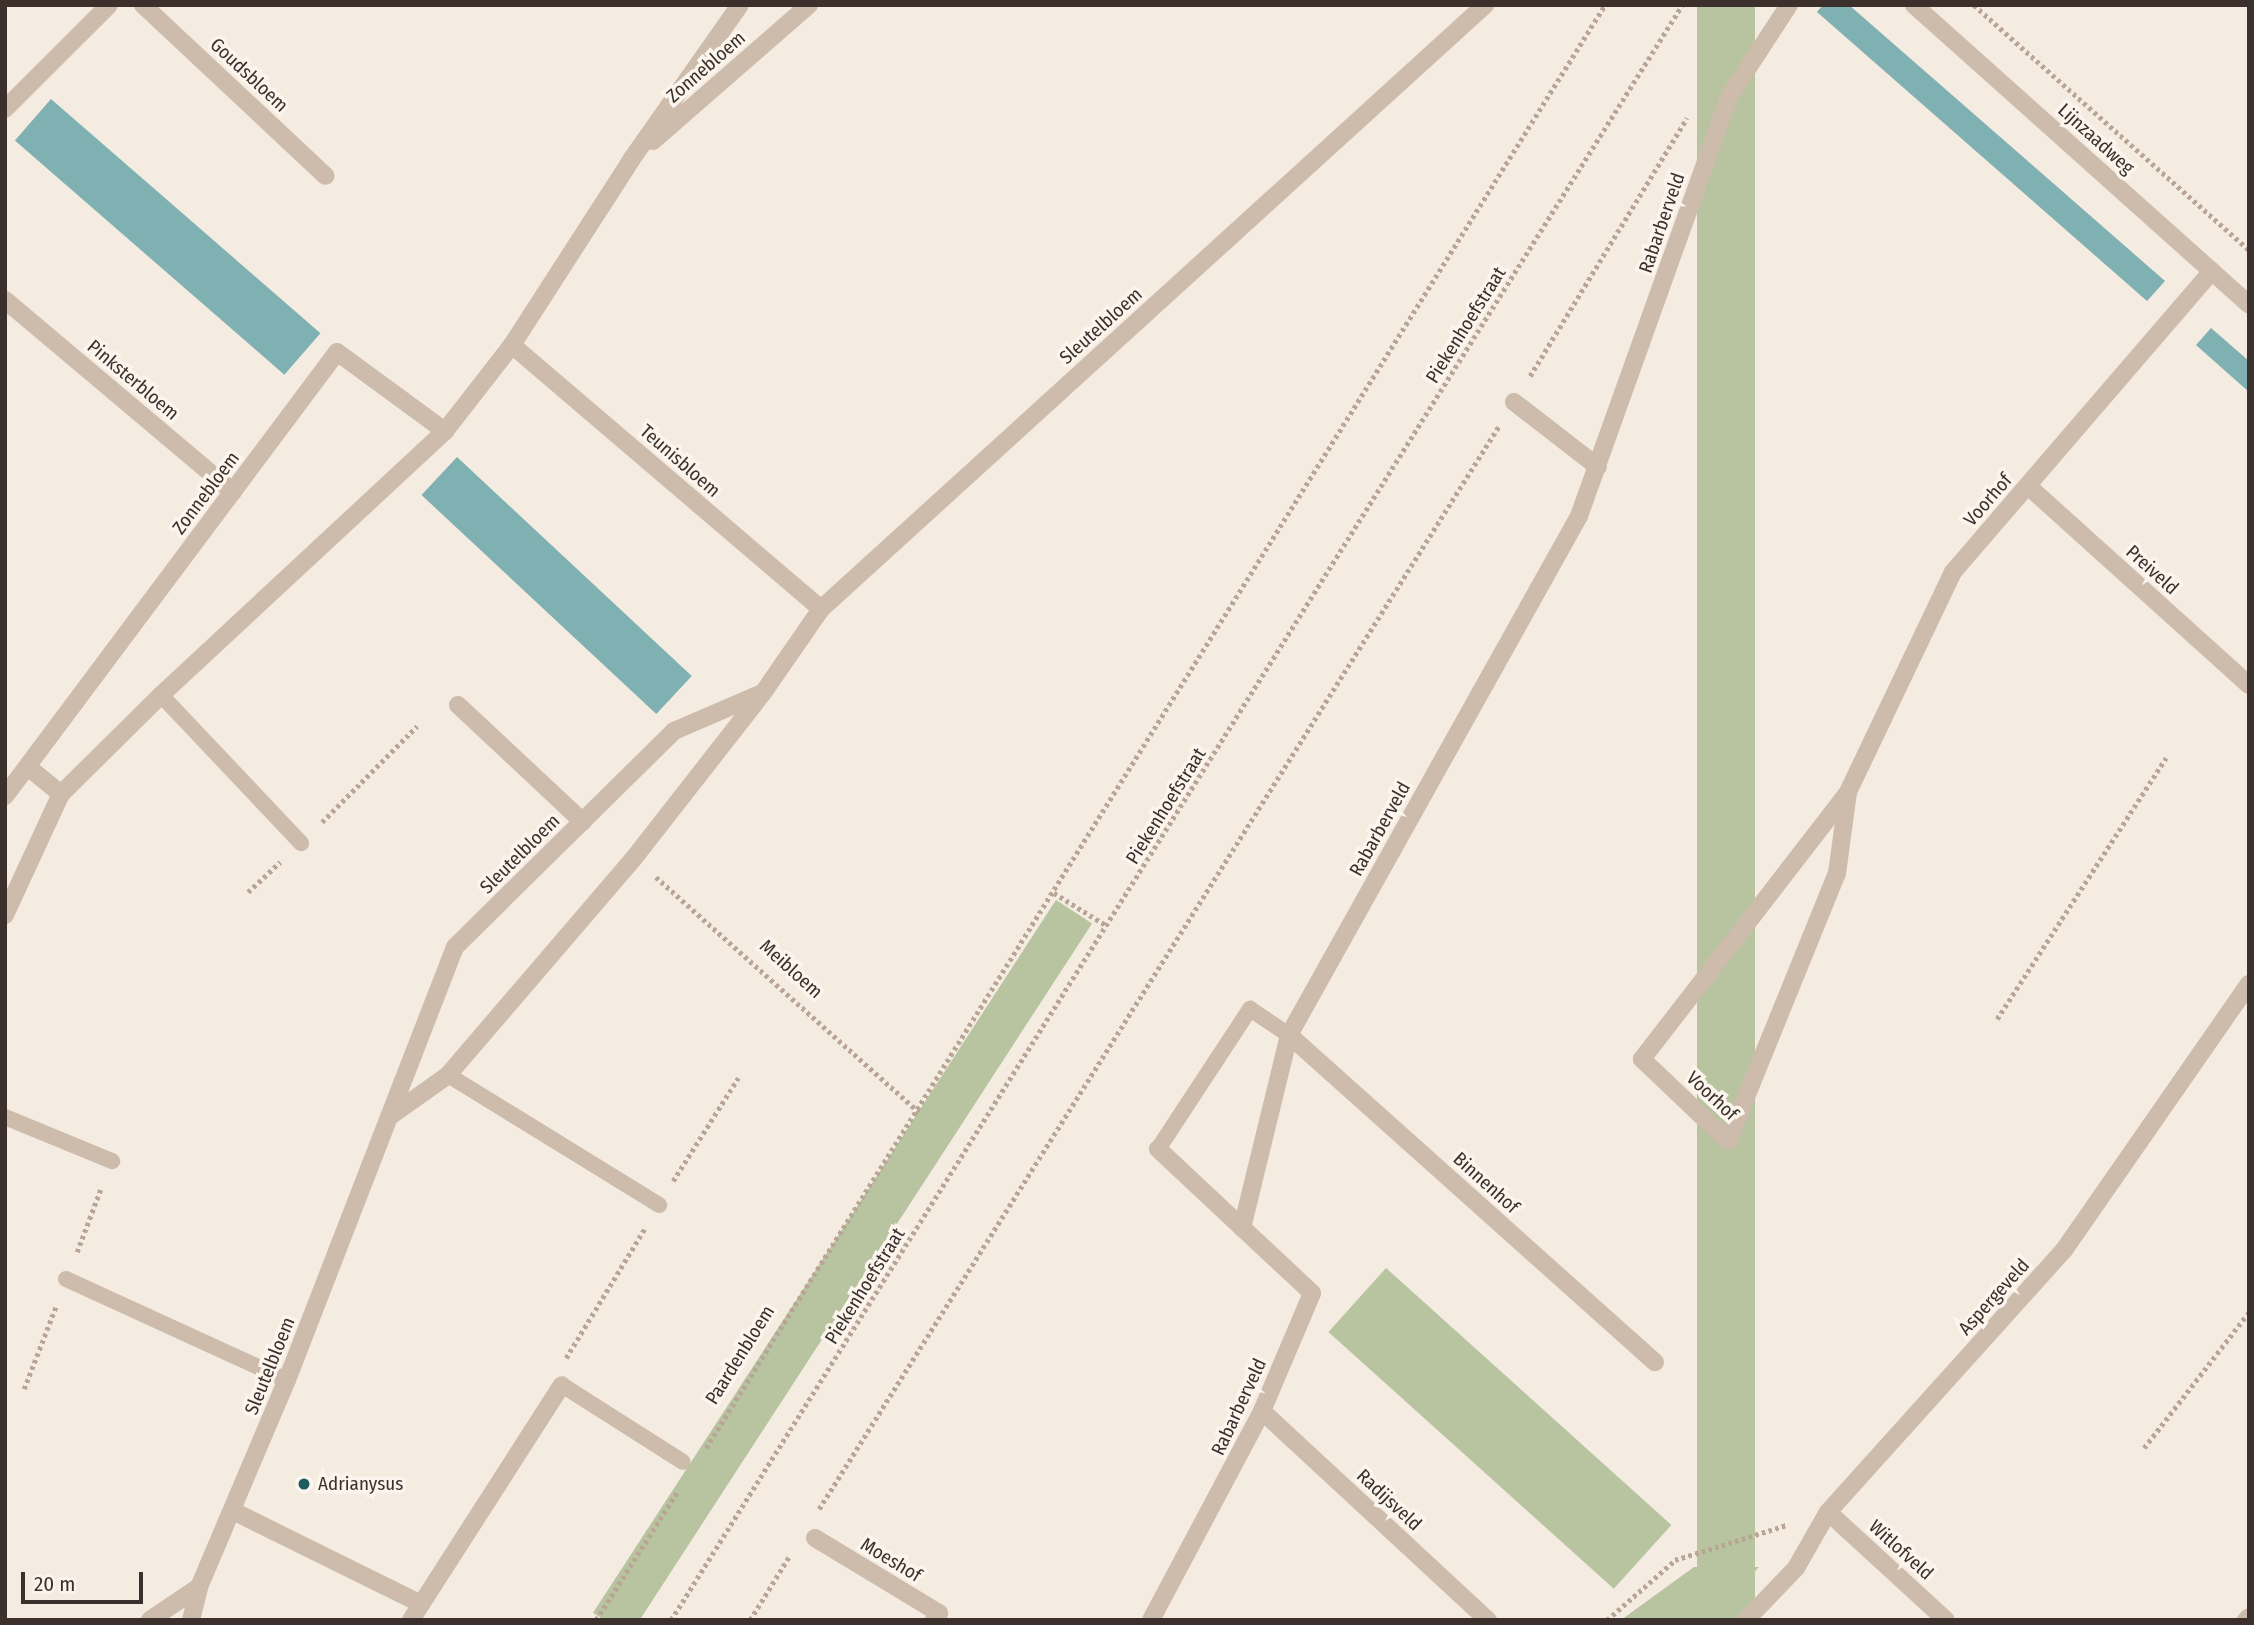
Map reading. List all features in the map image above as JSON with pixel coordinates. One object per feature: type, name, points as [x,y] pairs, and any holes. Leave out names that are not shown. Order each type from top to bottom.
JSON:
[{"type":"street","points":[[5,109],[108,5]]},
{"type":"street","name":"Goudsbloem","points":[[144,5],[326,176]]},
{"type":"street","name":"Zonnebloem","points":[[5,915],[61,794],[161,695],[445,431],[512,345],[631,160],[740,5]]},
{"type":"street","name":"Zonnebloem","points":[[631,160],[809,5]]},
{"type":"street","name":"Sleutelbloem","points":[[389,1117],[448,1075],[634,858],[763,693],[821,609],[1485,5]]},
{"type":"street","name":"Rabarberveld","points":[[1242,1228],[1289,1035],[1579,516],[1729,97],[1789,5]]},
{"type":"street","name":"Lijnzaadweg","points":[[1914,5],[2249,304]]},
{"type":"street","name":"Voorhof","points":[[1848,792],[1837,873],[1728,1140],[1642,1059],[1848,792],[1952,572],[2212,271]]},
{"type":"street","name":"Pinksterbloem","points":[[5,300],[233,492]]},
{"type":"street","name":"Teunisbloem","points":[[512,345],[821,609]]},
{"type":"street","name":"Zonnebloem","points":[[5,796],[337,352],[445,431]]},
{"type":"street","points":[[1514,402],[1598,467]]},
{"type":"street","name":"Preiveld","points":[[2028,486],[2249,685]]},
{"type":"street","name":"Sleutelbloem","points":[[191,1620],[199,1587],[287,1380],[455,947],[674,731],[763,693]]},
{"type":"street","points":[[458,705],[583,822]]},
{"type":"street","points":[[29,767],[61,794]]},
{"type":"street","name":"Aspergeveld","points":[[1746,1620],[1796,1568],[1828,1512],[2064,1250],[2249,984]]},
{"type":"street","name":"Binnenhof","points":[[1289,1035],[1655,1362]]},
{"type":"street","name":"Rabarberveld","points":[[1151,1620],[1262,1411],[1312,1293],[1158,1149]]},
{"type":"street","points":[[233,1511],[416,1612],[562,1385]]},
{"type":"street","name":"Radijsveld","points":[[1262,1411],[1488,1620]]},
{"type":"street","name":"Witlofveld","points":[[1828,1512],[1946,1620]]},
{"type":"street","name":"Moeshof","points":[[815,1538],[939,1613],[934,1620]]},
{"type":"street","points":[[150,1620],[199,1587]]},
{"type":"lane","points":[[161,695],[301,843]]},
{"type":"lane","points":[[1158,1149],[1250,1009],[1289,1035]]},
{"type":"lane","points":[[448,1075],[659,1205]]},
{"type":"lane","points":[[5,1117],[112,1161]]},
{"type":"lane","points":[[66,1279],[287,1380]]},
{"type":"lane","points":[[562,1385],[683,1462]]},
{"type":"path","name":"Paardenbloem","points":[[702,1454],[919,1112],[1605,5]]},
{"type":"path","name":"Piekenhoefstraat","points":[[671,1620],[1682,5]]},
{"type":"path","name":"Lijnzaadweg","points":[[1974,5],[2249,250]]},
{"type":"path","points":[[813,1518],[1514,402],[1691,110]]},
{"type":"path","points":[[248,892],[301,843],[417,726]]},
{"type":"path","points":[[1997,1018],[2166,758]]},
{"type":"path","name":"Meibloem","points":[[634,858],[919,1112]]},
{"type":"path","points":[[1054,893],[1107,926]]},
{"type":"path","points":[[2144,1448],[2249,1312]]},
{"type":"path","points":[[596,1620],[683,1483]]},
{"type":"path","points":[[1607,1620],[1675,1559],[1828,1512]]},
{"type":"path","points":[[750,1620],[797,1544]]},
{"type":"green space","points":[[1697,5],[1755,5],[1755,1620],[1697,1620]]},
{"type":"green space","points":[[1056,900],[1092,923],[640,1620],[604,1620],[593,1613]]},
{"type":"green space","points":[[1386,1268],[1671,1525],[1614,1589],[1328,1332]]},
{"type":"green space","points":[[1694,1567],[1759,1567],[1710,1620],[1621,1620]]},
{"type":"water","points":[[1823,5],[1849,5],[2165,281],[2147,301],[1817,12]]},
{"type":"water","points":[[51,99],[320,333],[284,375],[15,141]]},
{"type":"water","points":[[2211,328],[2249,361],[2249,392],[2196,345]]},
{"type":"water","points":[[457,457],[692,676],[656,714],[422,495]]},
{"type":"place","name":"Adrianysus","points":[[304,1484]]}]
